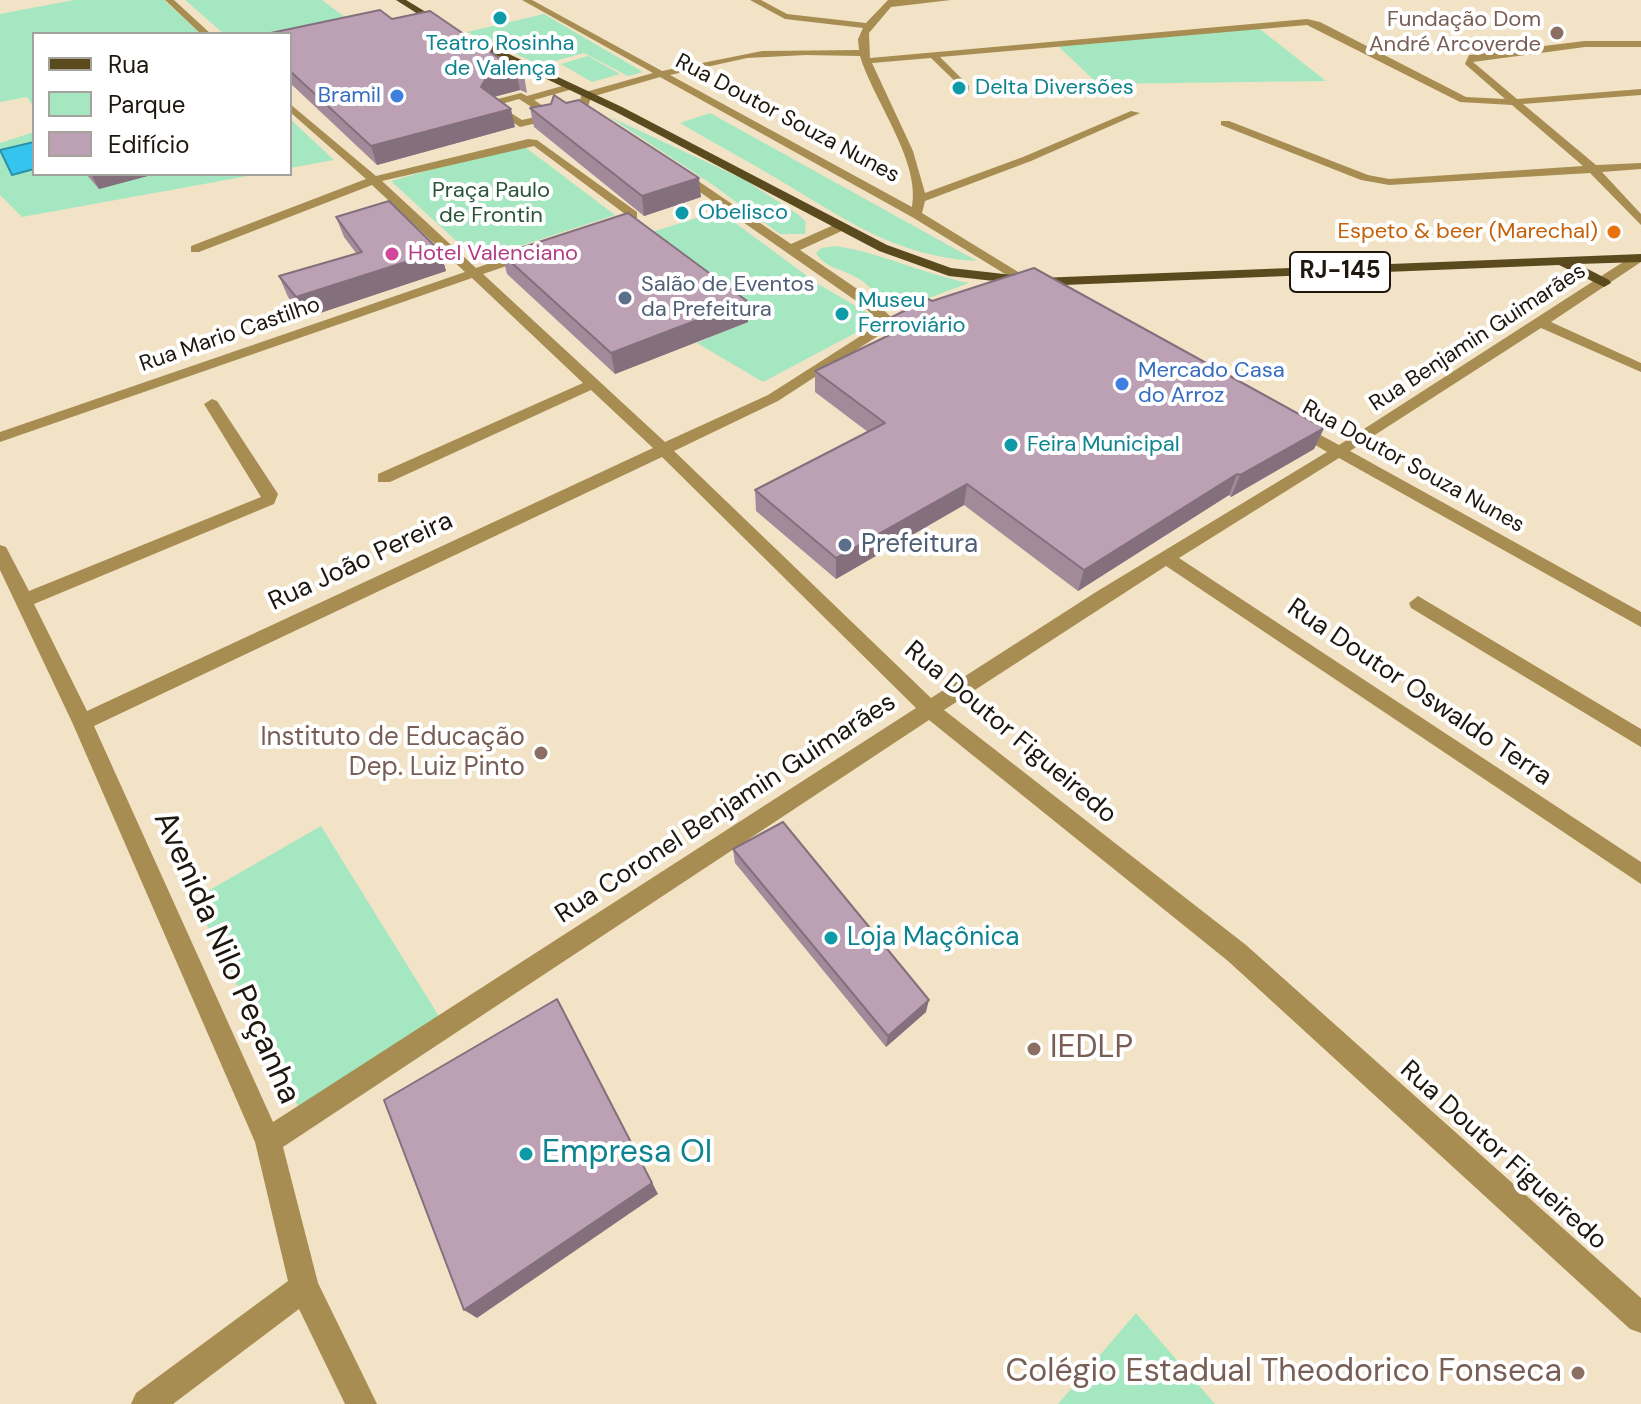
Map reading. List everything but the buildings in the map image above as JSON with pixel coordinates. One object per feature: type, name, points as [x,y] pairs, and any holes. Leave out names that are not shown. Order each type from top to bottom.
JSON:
[{"type":"main road","name":"RJ-145","points":[[400,0],[446,28],[586,95],[840,227],[909,260],[949,272],[1024,281],[1563,262],[1637,265]]},
{"type":"main road","points":[[1563,262],[1604,283]]},
{"type":"street","points":[[169,0],[204,32]]},
{"type":"street","name":"Rua Doutor Souza Nunes","points":[[526,0],[916,214],[1024,281],[1060,295]]},
{"type":"street","points":[[754,0],[785,16],[868,26]]},
{"type":"street","points":[[916,214],[921,198],[897,126],[865,57],[862,40],[868,26],[891,2],[947,0]]},
{"type":"street","points":[[608,125],[583,108],[586,95],[745,56],[790,52],[865,57],[932,54],[1307,22],[1317,24],[1453,97],[1473,102],[1641,92]]},
{"type":"street","points":[[1585,44],[1586,40],[1621,33]]},
{"type":"street","points":[[1641,44],[1585,44],[1472,57],[1468,62],[1593,169],[1641,221]]},
{"type":"street","points":[[932,54],[965,88]]},
{"type":"street","points":[[527,99],[550,117],[520,124],[493,104],[521,96],[527,99],[569,87]]},
{"type":"street","name":"Rua Doutor Figueiredo","points":[[292,109],[374,180],[662,448],[929,709],[1237,953],[1641,1318]]},
{"type":"street","points":[[921,198],[1027,159],[1135,113]]},
{"type":"street","points":[[1225,123],[1374,181],[1431,182],[1641,166]]},
{"type":"street","points":[[195,249],[374,180],[522,142],[533,142],[633,215],[628,220],[600,230]]},
{"type":"street","points":[[669,166],[867,302],[889,323]]},
{"type":"street","points":[[789,250],[840,227]]},
{"type":"street","name":"Rua Mario Castilho","points":[[0,437],[543,249]]},
{"type":"street","name":"Rua Benjamin Guimarães","points":[[1339,452],[1637,265]]},
{"type":"street","points":[[984,288],[1024,281]]},
{"type":"street","name":"Rua João Pereira","points":[[82,722],[773,398],[815,375],[889,323],[922,310]]},
{"type":"street","points":[[1542,323],[1641,368]]},
{"type":"street","points":[[815,375],[828,385]]},
{"type":"street","points":[[384,478],[593,384]]},
{"type":"street","points":[[23,601],[268,500],[270,494],[212,404]]},
{"type":"street","name":"Rua Doutor Souza Nunes","points":[[1286,422],[1641,620]]},
{"type":"street","name":"Rua Coronel Benjamin Guimarães","points":[[268,1141],[929,709],[1094,591],[1166,558],[1339,452]]},
{"type":"street","name":"Avenida Nilo Peçanha","points":[[0,551],[82,722],[268,1141],[304,1287],[361,1404]]},
{"type":"street","name":"Rua Doutor Oswaldo Terra","points":[[1166,558],[1641,874]]},
{"type":"street","points":[[1418,603],[1641,739]]},
{"type":"street","points":[[147,1404],[304,1287]]},
{"type":"green space","points":[[74,0],[164,0],[199,32],[32,32],[32,104],[27,97],[0,102],[0,14]]},
{"type":"green space","points":[[185,0],[322,0],[349,20],[292,34],[222,32]]},
{"type":"green space","points":[[544,14],[643,72],[628,76],[584,53],[540,65],[467,32]]},
{"type":"green space","points":[[1256,26],[1326,81],[1098,84],[1058,46]]},
{"type":"green space","points":[[588,56],[620,74],[592,82],[561,64]]},
{"type":"green space","points":[[710,113],[977,261],[920,252],[871,233],[680,123]]},
{"type":"green space","points":[[608,116],[745,180],[799,215],[806,222],[805,234],[780,234],[713,185]]},
{"type":"green space","points":[[292,121],[334,160],[292,168]]},
{"type":"green space","points":[[32,133],[32,176],[248,176],[22,217],[0,195],[0,143]]},
{"type":"green space","name":"Praça Paulo de Frontin","points":[[521,144],[615,215],[477,260],[391,181]]},
{"type":"green space","points":[[719,211],[818,284],[880,320],[763,382],[697,343],[747,321],[636,237]]},
{"type":"green space","points":[[836,246],[969,283],[896,310],[886,305],[861,280],[825,263],[816,253],[821,248]]},
{"type":"green space","points":[[321,826],[440,1018],[299,1108],[194,899]]},
{"type":"green space","points":[[1136,1313],[1215,1404],[1058,1404]]},
{"type":"water","points":[[32,142],[32,170],[12,175],[0,150]]},
{"type":"place","name":"Teatro Rosinha de Valença","points":[[500,18]]},
{"type":"place","name":"Fundação Dom André Arcoverde","points":[[1557,33]]},
{"type":"place","name":"Delta Diversões","points":[[959,88]]},
{"type":"place","name":"Bramil","points":[[397,96]]},
{"type":"place","name":"Obelisco","points":[[682,213]]},
{"type":"place","name":"Espeto & beer (Marechal)","points":[[1614,232]]},
{"type":"place","name":"Hotel Valenciano","points":[[392,254]]},
{"type":"place","name":"Salão de Eventos da Prefeitura","points":[[625,298]]},
{"type":"place","name":"Museu Ferroviário","points":[[842,314]]},
{"type":"place","name":"Mercado Casa do Arroz","points":[[1122,384]]},
{"type":"place","name":"Feira Municipal","points":[[1011,445]]},
{"type":"place","name":"Prefeitura","points":[[845,545]]},
{"type":"place","name":"Instituto de Educação Dep. Luiz Pinto","points":[[541,753]]},
{"type":"place","name":"Loja Maçônica","points":[[831,938]]},
{"type":"place","name":"IEDLP","points":[[1034,1049]]},
{"type":"place","name":"Empresa OI","points":[[526,1154]]},
{"type":"place","name":"Colégio Estadual Theodorico Fonseca","points":[[1578,1373]]}]
